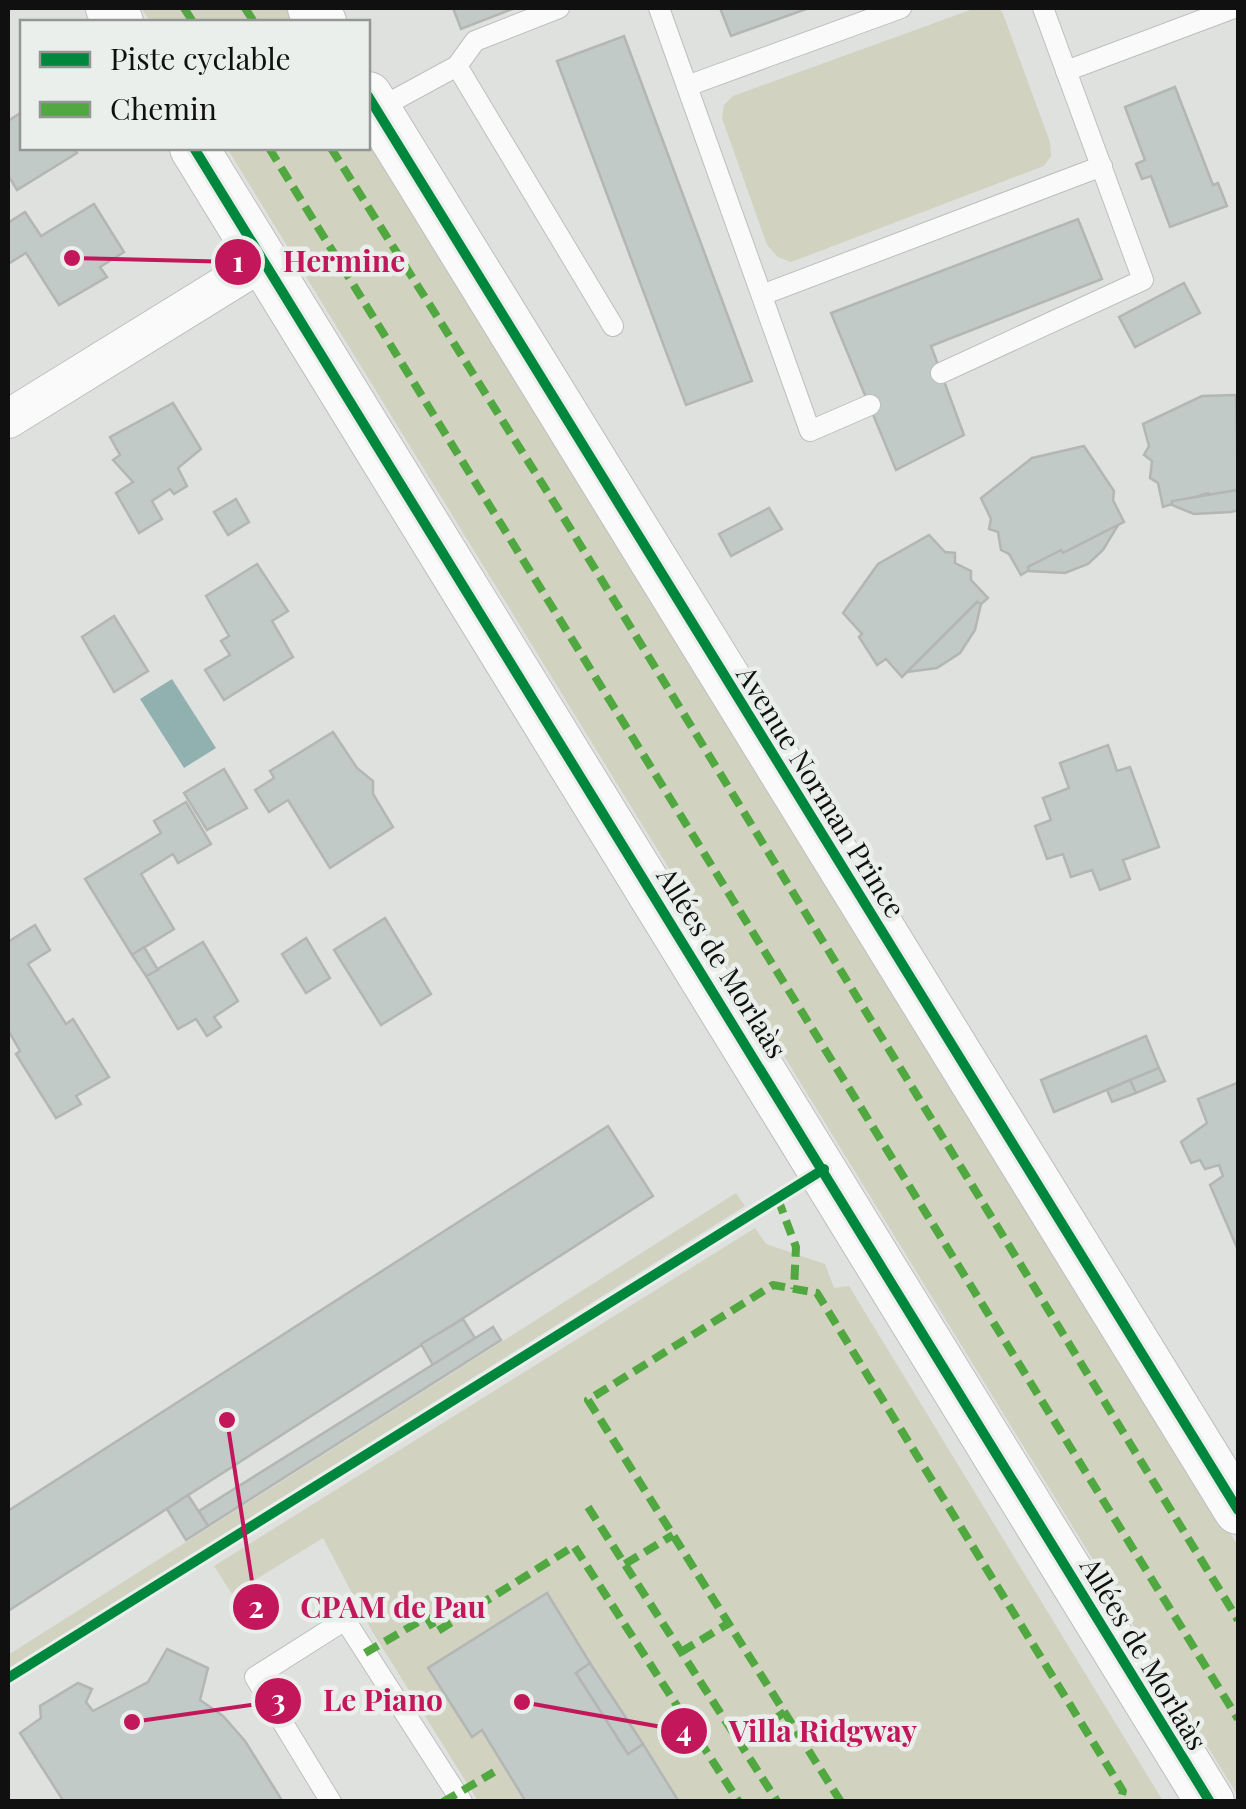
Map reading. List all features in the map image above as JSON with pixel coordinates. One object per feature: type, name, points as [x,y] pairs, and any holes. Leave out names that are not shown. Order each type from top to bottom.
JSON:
[{"type":"street","name":"Avenue Norman Prince","points":[[372,103],[1238,1510]]},
{"type":"street","name":"Allées de Morlaàs","points":[[195,150],[811,1145],[1210,1802]]},
{"type":"street","points":[[8,419],[262,262]]},
{"type":"lane","points":[[372,103],[456,66],[475,41],[559,8]]},
{"type":"lane","points":[[659,8],[810,432],[870,405]]},
{"type":"lane","points":[[687,86],[901,8]]},
{"type":"lane","points":[[941,373],[1143,280],[1043,8]]},
{"type":"lane","points":[[1066,71],[1234,8]]},
{"type":"lane","points":[[456,66],[613,326]]},
{"type":"lane","points":[[762,295],[1102,166]]},
{"type":"lane","points":[[332,1802],[255,1678],[345,1620],[462,1802]]},
{"type":"green space","points":[[141,8],[287,8],[295,20],[150,20]]},
{"type":"green space","points":[[976,8],[999,8],[1003,14],[1050,142],[1051,156],[1044,166],[791,262],[778,257],[767,245],[722,118],[724,105],[733,96]]},
{"type":"green space","points":[[370,141],[1238,1546],[1238,1796],[228,150],[370,150]]},
{"type":"green space","points":[[736,1193],[745,1206],[8,1671],[8,1655]]},
{"type":"green space","points":[[755,1228],[766,1244],[825,1264],[834,1288],[849,1286],[1163,1801],[478,1801],[372,1631],[323,1538],[232,1594],[214,1566]]},
{"type":"water","points":[[172,679],[216,748],[184,768],[140,699]]},
{"type":"building","points":[[453,8],[515,8],[461,29]]},
{"type":"building","points":[[720,8],[809,8],[731,36]]},
{"type":"building","points":[[624,36],[752,381],[686,405],[557,61]]},
{"type":"building","points":[[1175,87],[1213,185],[1218,183],[1227,206],[1170,227],[1151,176],[1142,179],[1136,164],[1145,160],[1125,107]]},
{"type":"building","points":[[20,113],[20,150],[77,153],[17,190],[8,175],[8,121]]},
{"type":"building","points":[[94,204],[124,252],[100,267],[107,277],[59,305],[26,253],[8,264],[8,223],[25,212],[41,236]]},
{"type":"building","points":[[1078,219],[1102,279],[931,346],[964,435],[896,470],[831,313]]},
{"type":"building","points":[[1184,283],[1200,313],[1135,347],[1119,317]]},
{"type":"building","points":[[1236,395],[1238,490],[1209,497],[1208,493],[1163,507],[1158,483],[1150,478],[1152,461],[1144,455],[1149,446],[1143,424],[1202,396]]},
{"type":"building","points":[[173,403],[201,449],[178,468],[187,486],[174,494],[170,489],[152,501],[162,519],[139,533],[116,493],[133,482],[113,460],[120,455],[110,437]]},
{"type":"building","points":[[1084,446],[1114,491],[1113,500],[1124,522],[1063,553],[1061,550],[1021,575],[1009,554],[1001,550],[998,532],[989,529],[991,519],[981,498],[1032,458]]},
{"type":"building","points":[[1237,490],[1238,510],[1231,512],[1194,514],[1172,505],[1172,501]]},
{"type":"building","points":[[236,499],[249,522],[228,535],[214,512]]},
{"type":"building","points":[[769,508],[782,529],[731,556],[719,534]]},
{"type":"building","points":[[1118,525],[1103,550],[1088,564],[1065,573],[1029,571],[1028,567]]},
{"type":"building","points":[[929,535],[945,552],[955,553],[955,563],[971,571],[971,580],[988,598],[980,605],[977,602],[902,677],[886,659],[877,665],[859,637],[862,634],[843,613],[878,564]]},
{"type":"building","points":[[257,564],[288,611],[272,621],[293,657],[224,700],[205,670],[230,655],[221,641],[229,636],[206,596]]},
{"type":"building","points":[[977,602],[981,604],[975,630],[960,653],[937,668],[907,672]]},
{"type":"building","points":[[114,616],[148,671],[114,692],[82,637]]},
{"type":"building","points":[[333,732],[357,768],[373,781],[373,794],[393,827],[330,868],[288,800],[269,812],[255,790],[274,778],[270,771]]},
{"type":"building","points":[[1108,745],[1117,771],[1130,767],[1159,847],[1123,860],[1130,879],[1100,890],[1092,870],[1071,877],[1063,854],[1047,859],[1035,826],[1051,820],[1043,798],[1069,788],[1060,763]]},
{"type":"building","points":[[224,769],[247,808],[207,830],[184,793]]},
{"type":"building","points":[[186,802],[211,844],[178,863],[173,854],[141,874],[174,929],[132,955],[85,879],[161,833],[154,821]]},
{"type":"building","points":[[385,918],[431,994],[381,1025],[334,950]]},
{"type":"building","points":[[35,925],[50,950],[28,964],[66,1024],[73,1019],[109,1077],[76,1096],[81,1104],[56,1118],[16,1054],[20,1051],[8,1030],[8,942]]},
{"type":"building","points":[[306,938],[330,978],[306,993],[282,954]]},
{"type":"building","points":[[203,942],[238,1001],[214,1017],[221,1027],[207,1036],[196,1019],[178,1029],[146,976]]},
{"type":"building","points":[[144,947],[158,970],[146,976],[132,955]]},
{"type":"building","points":[[1146,1036],[1159,1068],[1054,1112],[1041,1080]]},
{"type":"building","points":[[1159,1068],[1165,1081],[1136,1093],[1130,1080]]},
{"type":"building","points":[[1130,1080],[1136,1093],[1112,1102],[1107,1090]]},
{"type":"building","points":[[1238,1083],[1238,1250],[1210,1185],[1223,1176],[1219,1165],[1205,1169],[1200,1160],[1191,1163],[1181,1142],[1207,1123],[1198,1099]]},
{"type":"building","points":[[608,1126],[653,1196],[8,1611],[8,1511]]},
{"type":"building","points":[[463,1319],[475,1338],[433,1365],[421,1344]]},
{"type":"building","points":[[493,1327],[501,1340],[208,1526],[199,1511]]},
{"type":"building","points":[[188,1495],[208,1526],[186,1540],[167,1509]]},
{"type":"building","points":[[547,1593],[590,1663],[576,1673],[628,1754],[643,1744],[679,1802],[526,1802],[482,1730],[472,1737],[428,1668]]},
{"type":"building","points":[[167,1649],[208,1668],[200,1700],[223,1716],[245,1741],[283,1802],[64,1802],[20,1733],[41,1718],[40,1706],[78,1683],[92,1689],[86,1702],[93,1711],[148,1682]]},
{"type":"building","points":[[590,1663],[643,1744],[628,1754],[576,1673]]},
{"type":"marked path","points":[[184,8],[192,20]]},
{"type":"marked path","points":[[245,8],[253,20]]},
{"type":"marked path","points":[[270,150],[1238,1719]]},
{"type":"marked path","points":[[332,150],[565,520],[1238,1620]]},
{"type":"marked path","points":[[778,1199],[796,1247],[794,1289]]},
{"type":"marked path","points":[[841,1802],[588,1400],[773,1285],[817,1293],[1123,1791],[1120,1802]]},
{"type":"marked path","points":[[588,1507],[777,1801]]},
{"type":"marked path","points":[[625,1564],[673,1535]]},
{"type":"marked path","points":[[365,1653],[427,1617],[436,1632],[574,1546],[739,1802]]},
{"type":"marked path","points":[[681,1652],[729,1623]]},
{"type":"marked path","points":[[739,1743],[785,1712]]},
{"type":"marked path","points":[[443,1802],[494,1772]]},
{"type":"cycle path","points":[[370,99],[1238,1510]]},
{"type":"cycle path","points":[[195,150],[1210,1802]]},
{"type":"cycle path","points":[[8,1678],[824,1169]]},
{"type":"place","name":"Hermine","points":[[72,258]]},
{"type":"place","name":"CPAM de Pau","points":[[227,1420]]},
{"type":"place","name":"Villa Ridgway","points":[[522,1702]]},
{"type":"place","name":"Le Piano","points":[[132,1722]]}]
